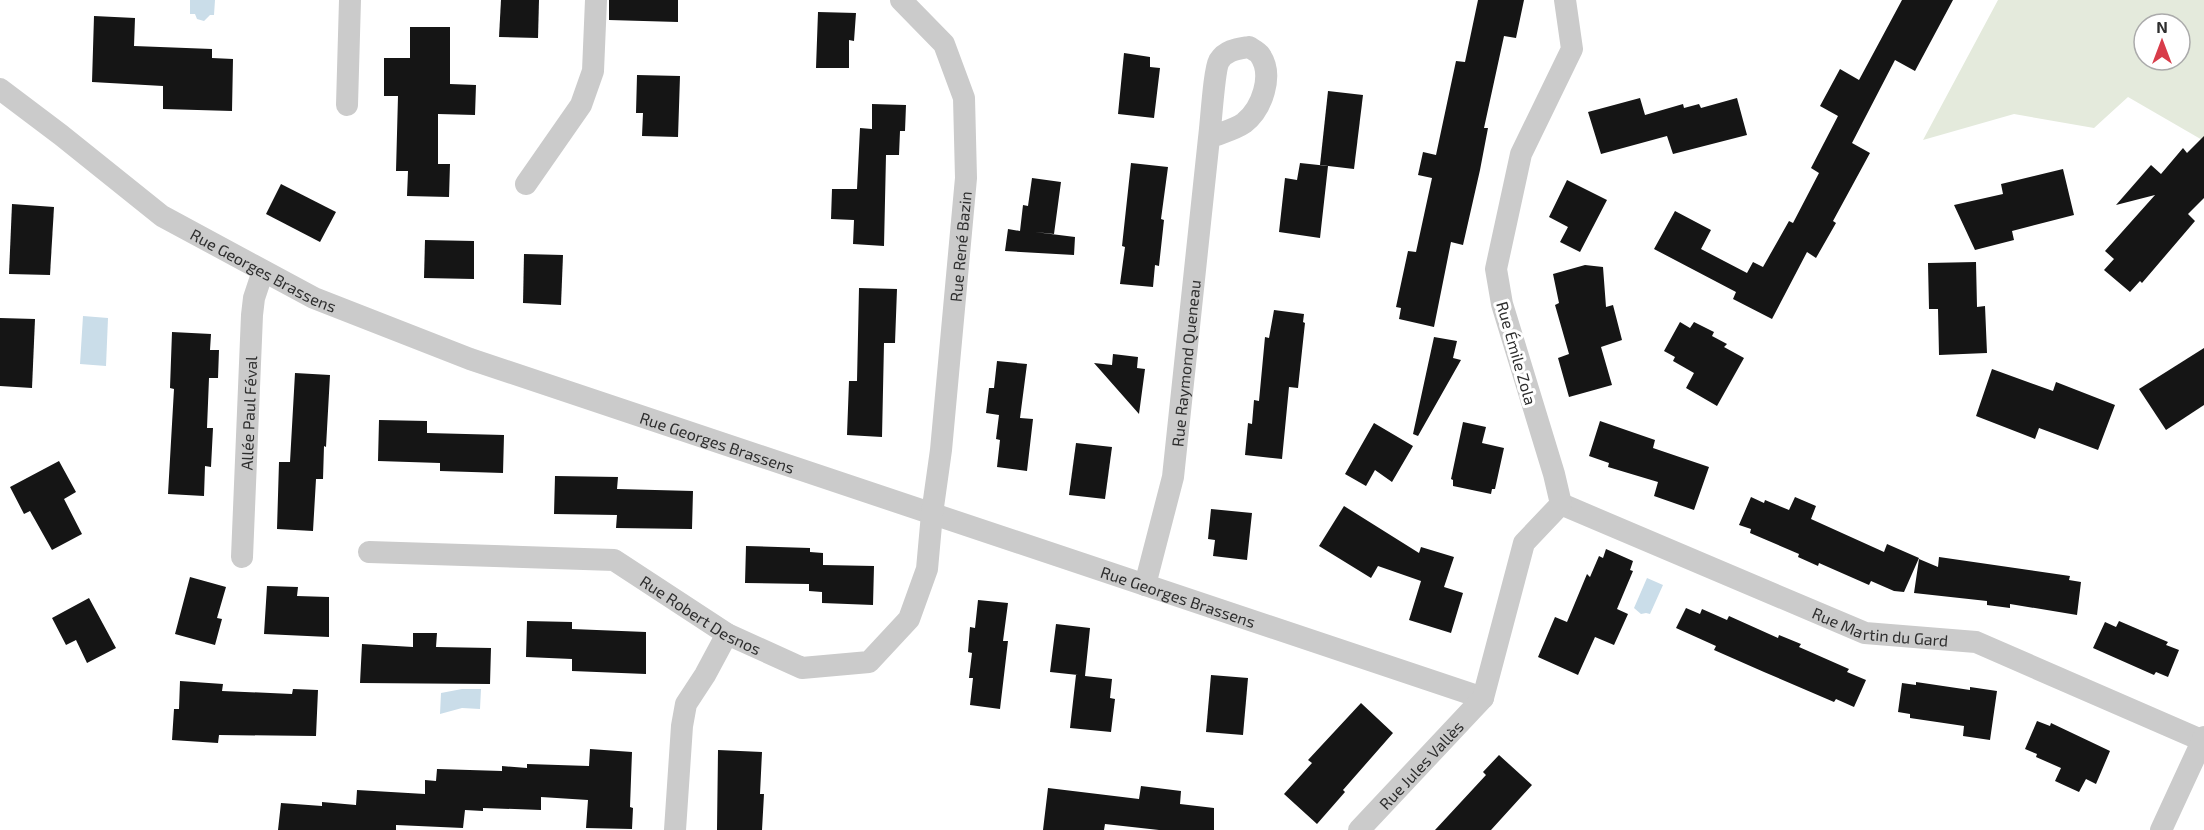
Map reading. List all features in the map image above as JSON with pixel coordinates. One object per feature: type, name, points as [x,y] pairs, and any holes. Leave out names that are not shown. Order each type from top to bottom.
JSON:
[{"type":"street","points":[[347,105],[350,0]]},
{"type":"street","points":[[526,184],[581,105],[593,71],[596,0]]},
{"type":"street","name":"Rue René Bazin","points":[[901,0],[944,44],[964,98],[966,178],[941,450],[932,514]]},
{"type":"street","name":"Rue Émile Zola","points":[[1561,504],[1502,304],[1496,269],[1521,154],[1572,49],[1565,0]]},
{"type":"street","name":"Rue Georges Brassens","points":[[0,89],[162,216],[314,298],[470,358],[1483,698]]},
{"type":"street","name":"Rue Raymond Queneau","points":[[1145,585],[1173,477],[1209,138]]},
{"type":"street","name":"Allée Paul Féval","points":[[242,557],[252,315],[254,298],[263,271]]},
{"type":"street","points":[[1483,698],[1524,543],[1561,504]]},
{"type":"street","name":"Rue Martin du Gard","points":[[1561,504],[1865,633],[1976,642],[2203,739]]},
{"type":"street","name":"Rue Robert Desnos","points":[[369,552],[614,560],[727,634],[802,668],[869,662],[909,619],[927,569],[932,514]]},
{"type":"street","points":[[675,830],[682,726],[686,704],[727,634]]},
{"type":"street","name":"Rue Jules Vallès","points":[[1359,830],[1483,698]]},
{"type":"street","points":[[2161,830],[2203,739]]},
{"type":"shaded area","points":[[1998,0],[2204,0],[2204,141],[2128,97],[2094,128],[2014,114],[1923,140]]},
{"type":"water","points":[[190,0],[215,0],[214,15],[210,15],[204,21],[197,19],[195,14],[190,14]]},
{"type":"water","points":[[83,316],[108,318],[106,366],[80,364]]},
{"type":"water","points":[[1647,578],[1663,585],[1650,614],[1641,614],[1634,608]]},
{"type":"water","points":[[462,689],[481,689],[480,709],[462,708],[440,714],[441,693]]},
{"type":"building","points":[[501,0],[539,0],[538,38],[499,37]]},
{"type":"building","points":[[609,0],[678,0],[678,22],[609,20]]},
{"type":"building","points":[[1478,0],[1524,0],[1516,38],[1504,36],[1484,128],[1488,128],[1480,170],[1463,245],[1451,242],[1434,327],[1399,319],[1401,308],[1396,307],[1408,251],[1416,252],[1432,178],[1418,175],[1423,152],[1436,155],[1456,61],[1465,62]]},
{"type":"building","points":[[1902,0],[1953,0],[1915,71],[1895,60],[1852,143],[1870,153],[1833,221],[1836,223],[1816,258],[1807,252],[1772,319],[1733,299],[1736,292],[1654,249],[1675,211],[1711,230],[1701,249],[1747,273],[1753,262],[1763,267],[1789,221],[1793,223],[1819,173],[1811,168],[1838,116],[1820,106],[1840,69],[1859,80]]},
{"type":"building","points":[[818,12],[856,13],[854,41],[849,40],[849,68],[816,68]]},
{"type":"building","points":[[94,16],[135,18],[134,46],[212,49],[212,58],[233,59],[232,111],[163,109],[163,86],[92,82]]},
{"type":"building","points":[[410,27],[450,27],[450,84],[476,85],[475,115],[438,114],[438,164],[450,164],[449,197],[407,196],[408,171],[396,171],[398,96],[384,96],[384,58],[410,58]]},
{"type":"building","points":[[1124,53],[1150,57],[1150,67],[1160,68],[1154,118],[1118,114]]},
{"type":"building","points":[[637,75],[680,76],[678,137],[642,136],[643,113],[636,113]]},
{"type":"building","points":[[1328,91],[1363,95],[1354,169],[1320,165]]},
{"type":"building","points":[[1640,98],[1645,115],[1683,104],[1684,108],[1699,104],[1701,108],[1737,98],[1747,135],[1673,154],[1667,136],[1601,154],[1588,112]]},
{"type":"building","points":[[872,104],[906,105],[905,131],[900,131],[899,155],[886,155],[884,246],[853,244],[854,220],[831,219],[832,189],[857,189],[860,128],[872,129]]},
{"type":"building","points":[[2204,136],[2204,198],[2188,214],[2195,221],[2142,283],[2140,281],[2130,292],[2104,270],[2114,259],[2105,251],[2155,195],[2116,205],[2151,165],[2161,174],[2183,148],[2187,153]]},
{"type":"building","points":[[1131,163],[1168,167],[1161,219],[1164,220],[1159,266],[1155,265],[1153,287],[1120,284]]},
{"type":"building","points":[[1300,163],[1328,166],[1320,238],[1279,232],[1285,178],[1297,180]]},
{"type":"building","points":[[2063,169],[2074,215],[2012,231],[2014,240],[1975,250],[1954,205],[2003,194],[2001,184]]},
{"type":"building","points":[[1032,178],[1061,182],[1054,234],[1035,232],[1075,237],[1074,255],[1005,251],[1008,229],[1020,231],[1023,205],[1028,206]]},
{"type":"building","points":[[1567,180],[1607,200],[1580,252],[1560,242],[1568,227],[1549,217]]},
{"type":"building","points":[[281,184],[336,212],[320,242],[266,214]]},
{"type":"building","points":[[12,204],[54,207],[50,275],[9,274]]},
{"type":"building","points":[[425,240],[474,241],[474,279],[424,278]]},
{"type":"building","points":[[524,254],[563,255],[561,305],[523,303]]},
{"type":"building","points":[[1976,262],[1977,307],[1985,306],[1987,353],[1939,355],[1938,309],[1929,309],[1928,263]]},
{"type":"building","points":[[1585,265],[1603,267],[1606,307],[1613,305],[1622,340],[1601,347],[1612,385],[1569,397],[1558,358],[1569,354],[1555,305],[1559,303],[1553,274]]},
{"type":"building","points":[[859,288],[897,289],[895,343],[884,343],[882,437],[847,435],[849,381],[857,381]]},
{"type":"building","points":[[1274,310],[1304,314],[1303,322],[1305,323],[1298,388],[1289,387],[1282,459],[1245,455],[1248,423],[1252,424],[1254,400],[1259,401],[1265,337],[1269,338]]},
{"type":"building","points":[[0,318],[35,319],[32,388],[0,386]]},
{"type":"building","points":[[1680,322],[1690,328],[1694,322],[1714,332],[1712,336],[1727,344],[1724,347],[1744,358],[1717,406],[1686,388],[1694,373],[1673,361],[1675,357],[1664,351]]},
{"type":"building","points":[[172,332],[211,334],[210,350],[219,350],[218,378],[209,378],[207,428],[213,428],[211,467],[205,466],[204,496],[168,494],[174,389],[170,388]]},
{"type":"building","points":[[1434,337],[1457,341],[1453,358],[1461,360],[1418,436],[1413,434]]},
{"type":"building","points":[[2204,348],[2204,405],[2166,430],[2139,389]]},
{"type":"building","points":[[1113,354],[1138,357],[1137,368],[1145,369],[1139,414],[1094,363],[1112,365]]},
{"type":"building","points":[[997,361],[1027,364],[1020,418],[1033,419],[1027,471],[997,467],[1000,440],[996,439],[999,415],[986,413],[989,388],[994,388]]},
{"type":"building","points":[[1992,369],[2053,391],[2056,382],[2115,405],[2098,450],[2039,428],[2035,439],[1976,416]]},
{"type":"building","points":[[295,373],[330,375],[323,479],[316,479],[313,531],[277,529],[279,462],[290,462]]},
{"type":"building","points":[[379,420],[427,421],[427,433],[504,435],[503,473],[440,471],[440,463],[378,461]]},
{"type":"building","points":[[1600,421],[1655,440],[1653,448],[1709,467],[1694,510],[1654,496],[1658,482],[1608,467],[1609,463],[1589,456]]},
{"type":"building","points":[[1463,422],[1486,427],[1482,443],[1504,448],[1495,489],[1492,489],[1491,494],[1453,486],[1451,479]]},
{"type":"building","points":[[1374,423],[1413,446],[1392,482],[1375,470],[1366,486],[1345,474]]},
{"type":"building","points":[[1076,443],[1112,447],[1105,499],[1069,495]]},
{"type":"building","points":[[59,461],[76,492],[64,499],[82,534],[52,550],[30,511],[24,514],[10,487]]},
{"type":"building","points":[[555,476],[618,477],[617,489],[693,491],[692,529],[616,528],[617,515],[554,514]]},
{"type":"building","points":[[1751,497],[1789,510],[1795,497],[1816,506],[1811,519],[1884,552],[1887,544],[1919,558],[1904,592],[1894,591],[1871,581],[1869,585],[1819,563],[1818,566],[1798,557],[1799,554],[1750,533],[1751,529],[1739,525]]},
{"type":"building","points":[[1344,506],[1419,553],[1421,547],[1454,557],[1444,587],[1463,593],[1451,633],[1409,620],[1421,581],[1378,566],[1371,578],[1319,546]]},
{"type":"building","points":[[1211,509],[1252,513],[1247,560],[1213,556],[1215,540],[1208,539]]},
{"type":"building","points":[[746,546],[810,548],[810,552],[823,553],[823,565],[874,566],[873,605],[822,603],[822,592],[809,591],[809,584],[745,583]]},
{"type":"building","points":[[1606,549],[1633,561],[1630,570],[1633,571],[1617,609],[1628,614],[1614,645],[1595,637],[1578,675],[1538,657],[1555,617],[1567,622],[1587,574],[1590,577],[1599,556],[1603,558]]},
{"type":"building","points":[[1939,557],[2070,576],[2069,580],[2081,582],[2077,615],[2010,604],[2010,608],[1987,605],[1987,601],[1914,593],[1919,559],[1938,567]]},
{"type":"building","points":[[190,577],[226,587],[217,618],[222,619],[215,645],[175,634]]},
{"type":"building","points":[[267,586],[298,587],[297,596],[329,597],[329,637],[264,634]]},
{"type":"building","points":[[89,598],[116,648],[87,663],[76,640],[66,645],[52,618]]},
{"type":"building","points":[[978,600],[1008,603],[1003,641],[1008,641],[1000,709],[970,705],[973,678],[969,678],[972,653],[968,652],[970,627],[975,628]]},
{"type":"building","points":[[1686,608],[1700,614],[1702,609],[1727,620],[1729,616],[1778,638],[1779,635],[1801,644],[1799,647],[1849,669],[1847,672],[1866,680],[1854,707],[1836,699],[1834,702],[1714,650],[1716,646],[1676,628]]},
{"type":"building","points":[[527,621],[572,622],[572,629],[646,632],[646,674],[572,671],[572,659],[526,657]]},
{"type":"building","points":[[2119,621],[2168,642],[2166,645],[2179,650],[2168,677],[2156,672],[2154,675],[2093,648],[2105,622],[2116,627]]},
{"type":"building","points":[[1056,624],[1090,628],[1085,676],[1112,679],[1110,698],[1115,699],[1111,732],[1070,728],[1076,675],[1078,675],[1050,672]]},
{"type":"building","points":[[413,633],[437,633],[436,647],[491,648],[490,684],[360,683],[362,644],[413,647]]},
{"type":"building","points":[[1211,675],[1248,678],[1243,735],[1206,732]]},
{"type":"building","points":[[180,681],[223,684],[222,691],[292,694],[293,689],[318,690],[316,736],[219,735],[218,743],[172,740],[174,709],[179,709]]},
{"type":"building","points":[[1916,682],[1970,690],[1970,687],[1997,691],[1990,740],[1963,736],[1964,726],[1910,718],[1910,714],[1898,712],[1902,683],[1916,685]]},
{"type":"building","points":[[1361,703],[1393,733],[1343,790],[1345,792],[1317,824],[1284,794],[1312,763],[1308,760]]},
{"type":"building","points":[[2037,721],[2050,726],[2051,723],[2110,751],[2096,784],[2086,779],[2079,792],[2055,781],[2061,768],[2036,757],[2037,754],[2025,749]]},
{"type":"building","points":[[590,749],[632,752],[630,807],[633,808],[632,829],[586,828],[588,800],[541,797],[541,810],[483,808],[483,811],[465,810],[463,828],[396,825],[396,830],[278,830],[281,803],[322,806],[322,802],[356,805],[357,790],[425,794],[425,780],[436,781],[437,769],[502,771],[502,766],[527,768],[527,764],[589,766]]},
{"type":"building","points":[[718,750],[762,752],[760,794],[764,794],[762,830],[717,830]]},
{"type":"building","points":[[1499,755],[1532,785],[1491,830],[1435,830],[1486,775],[1483,772]]},
{"type":"building","points":[[1141,786],[1181,791],[1180,804],[1214,808],[1214,830],[1159,830],[1105,824],[1104,830],[1043,830],[1048,788],[1139,799]]}]
